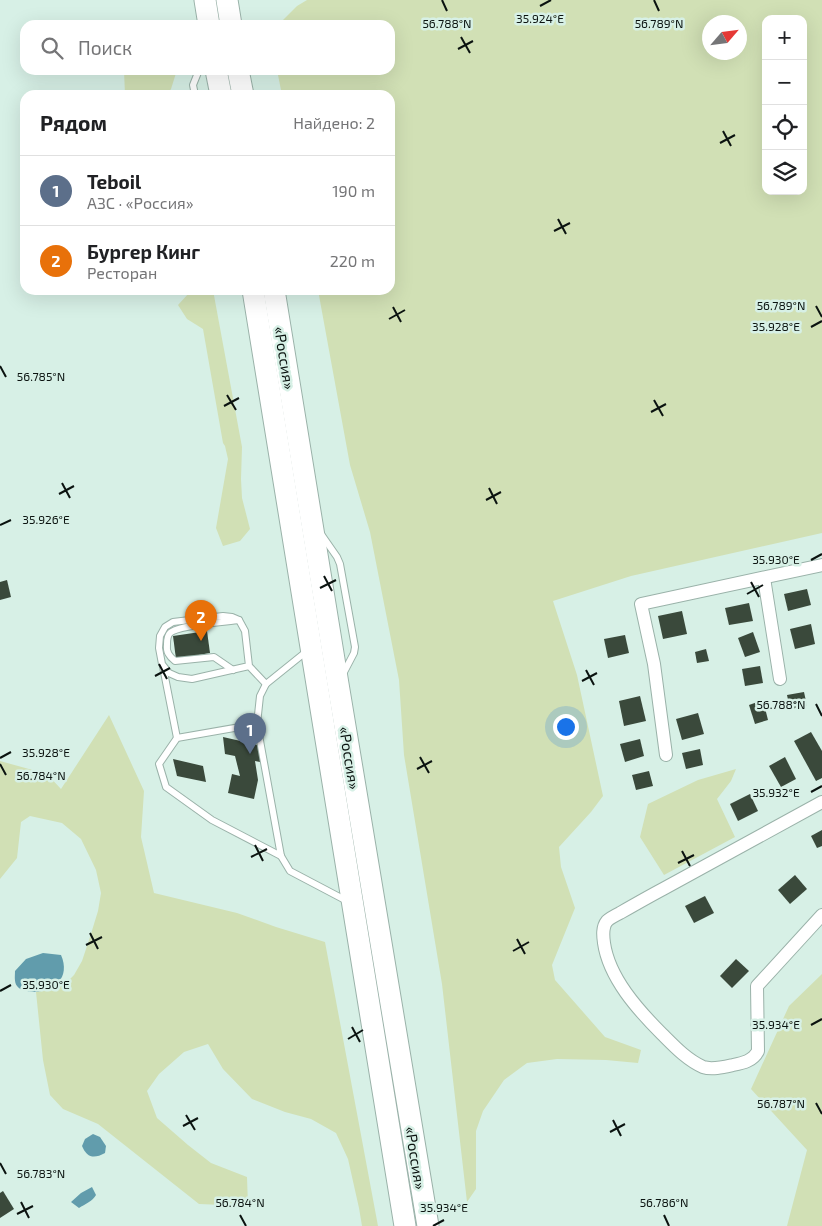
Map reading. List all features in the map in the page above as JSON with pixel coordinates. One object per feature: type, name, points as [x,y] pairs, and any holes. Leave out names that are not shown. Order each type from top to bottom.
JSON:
[{"type":"highway","points":[[205,0],[208,20]]},
{"type":"highway","points":[[227,0],[230,20]]},
{"type":"highway","points":[[217,75],[220,90]]},
{"type":"highway","points":[[239,75],[241,90]]},
{"type":"highway","name":"«Россия»","points":[[254,295],[405,1226]]},
{"type":"highway","name":"«Россия»","points":[[275,295],[428,1226]]},
{"type":"street","points":[[666,755],[654,664],[641,604],[822,565]]},
{"type":"street","points":[[764,578],[780,679]]},
{"type":"street","points":[[822,802],[612,918],[607,922],[603,938],[610,965],[635,1005],[667,1040],[692,1061],[705,1068],[719,1068],[745,1063],[756,1055],[758,1051],[757,986],[822,915]]},
{"type":"lane","points":[[194,90],[193,85],[197,75]]},
{"type":"lane","points":[[177,738],[160,648],[160,636],[165,627],[173,622],[223,616],[232,616],[239,620],[245,631],[249,666],[266,684]]},
{"type":"lane","points":[[233,670],[214,657],[175,661],[169,656],[166,648],[167,638],[170,632],[181,628],[239,620]]},
{"type":"lane","points":[[311,647],[266,684],[260,696],[257,724],[281,856],[290,871],[354,904]]},
{"type":"lane","points":[[162,664],[169,673],[178,677],[192,679],[249,666]]},
{"type":"lane","points":[[257,724],[177,738],[159,764],[166,788],[212,820],[281,856]]},
{"type":"green space","points":[[307,0],[822,0],[822,533],[631,576],[553,601],[577,675],[603,796],[559,847],[561,867],[575,908],[552,965],[555,980],[605,1037],[641,1050],[638,1063],[557,1059],[527,1063],[504,1080],[483,1111],[476,1131],[476,1189],[467,1202],[442,984],[404,755],[399,680],[370,532],[350,465],[319,295],[395,295],[395,90],[281,90],[278,75],[395,75],[395,20],[283,20],[297,6]]},
{"type":"green space","points":[[124,75],[175,75],[170,90],[125,90]]},
{"type":"green space","points":[[187,295],[214,295],[242,447],[242,498],[250,529],[240,541],[223,546],[216,528],[228,459],[223,443],[203,329],[187,319],[178,305]]},
{"type":"green space","points":[[109,715],[144,791],[141,837],[154,893],[237,913],[325,942],[378,1226],[362,1226],[348,1159],[336,1133],[311,1119],[285,1112],[252,1099],[223,1069],[208,1044],[184,1052],[159,1074],[147,1091],[157,1118],[188,1145],[211,1163],[247,1177],[248,1206],[199,1204],[98,1124],[63,1109],[50,1095],[43,1060],[36,992],[65,984],[74,975],[82,961],[90,937],[101,893],[96,870],[81,839],[62,823],[30,816],[21,822],[17,858],[0,879],[0,761],[47,774],[61,789]]},
{"type":"green space","points":[[736,769],[731,781],[717,799],[735,837],[664,875],[640,837],[648,804],[698,780]]},
{"type":"green space","points":[[822,974],[822,1226],[787,1226],[807,1150],[751,1089],[789,1006]]},
{"type":"water","points":[[43,953],[61,955],[64,972],[61,978],[57,984],[44,991],[22,990],[15,983],[15,971],[26,959]]},
{"type":"water","points":[[93,1134],[100,1137],[106,1146],[105,1153],[94,1157],[86,1153],[82,1146],[85,1139]]},
{"type":"water","points":[[92,1187],[96,1195],[91,1201],[79,1208],[71,1202],[81,1193]]},
{"type":"building","points":[[7,580],[11,597],[0,600],[0,582]]},
{"type":"building","points":[[807,589],[811,605],[788,611],[784,594]]},
{"type":"building","points":[[749,603],[753,621],[729,625],[725,608]]},
{"type":"building","points":[[682,611],[687,634],[663,639],[658,616]]},
{"type":"building","points":[[811,624],[815,644],[795,649],[790,629]]},
{"type":"building","points":[[207,631],[210,653],[176,659],[173,636]]},
{"type":"building","points":[[753,632],[760,652],[745,657],[738,638]]},
{"type":"building","points":[[625,635],[629,653],[608,658],[604,639]]},
{"type":"building","points":[[706,649],[709,661],[697,663],[695,652]]},
{"type":"building","points":[[760,666],[763,683],[745,686],[742,669]]},
{"type":"building","points":[[804,692],[807,706],[790,709],[787,695]]},
{"type":"building","points":[[640,696],[646,721],[624,726],[619,701]]},
{"type":"building","points":[[763,700],[768,720],[755,724],[749,705]]},
{"type":"building","points":[[698,713],[704,734],[682,740],[676,719]]},
{"type":"building","points":[[811,732],[822,751],[822,778],[816,781],[794,741]]},
{"type":"building","points":[[223,737],[262,746],[265,763],[255,761],[258,780],[254,799],[228,793],[232,774],[240,776],[235,756],[225,754]]},
{"type":"building","points":[[640,739],[644,756],[625,762],[620,744]]},
{"type":"building","points":[[700,749],[703,765],[686,769],[682,753]]},
{"type":"building","points":[[785,757],[796,779],[781,787],[769,766]]},
{"type":"building","points":[[173,759],[203,766],[206,782],[177,776]]},
{"type":"building","points":[[649,771],[653,786],[636,790],[632,775]]},
{"type":"building","points":[[750,794],[758,811],[738,821],[730,804]]},
{"type":"building","points":[[822,830],[822,846],[817,848],[811,836]]},
{"type":"building","points":[[795,875],[807,889],[790,904],[778,890]]},
{"type":"building","points":[[705,896],[714,913],[694,923],[685,906]]},
{"type":"building","points":[[736,959],[749,971],[732,988],[720,976]]},
{"type":"building","points":[[3,1191],[14,1209],[0,1218],[0,1193]]},
{"type":"place","name":"Бургер Кинг","points":[[201,641]]},
{"type":"place","name":"Teboil","points":[[250,754]]}]
